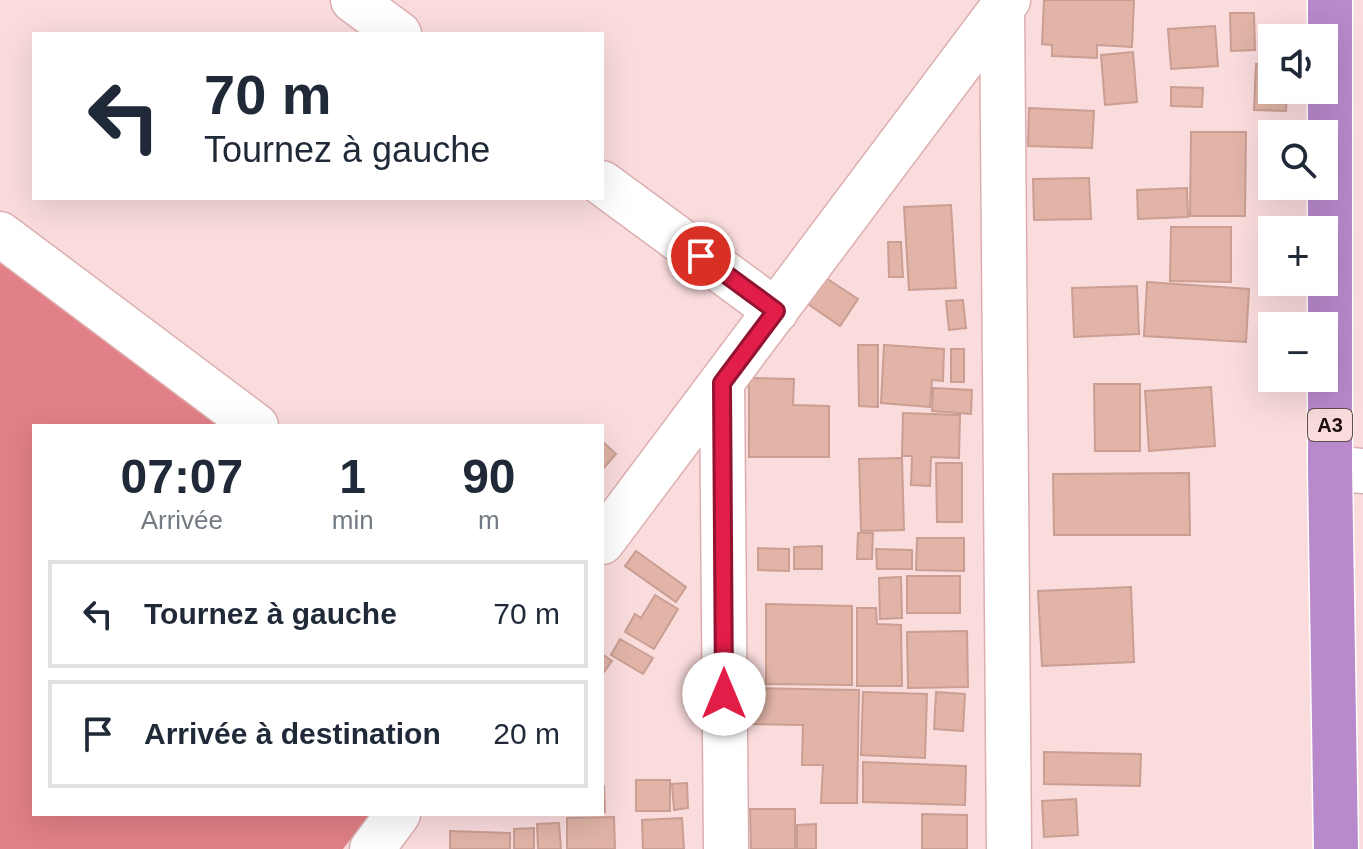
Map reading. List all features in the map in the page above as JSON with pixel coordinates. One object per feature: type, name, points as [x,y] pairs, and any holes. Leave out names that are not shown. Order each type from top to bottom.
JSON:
[{"type":"highway","name":"A3","points":[[1330,0],[1346,469],[1336,849]]},
{"type":"street","points":[[353,0],[396,32]]},
{"type":"street","points":[[604,539],[1005,3]]},
{"type":"street","points":[[1005,3],[1009,849]]},
{"type":"street","points":[[604,184],[776,311]]},
{"type":"street","points":[[0,234],[253,424]]},
{"type":"street","points":[[722,383],[726,849]]},
{"type":"street","points":[[372,849],[397,816]]},
{"type":"shaded area","points":[[0,262],[225,424],[32,424],[32,816],[368,816],[343,849],[0,849]]},
{"type":"building","points":[[1044,0],[1134,0],[1132,47],[1097,45],[1097,58],[1052,56],[1052,45],[1042,44]]},
{"type":"building","points":[[1230,13],[1254,13],[1255,50],[1231,51]]},
{"type":"building","points":[[1215,26],[1218,66],[1171,69],[1168,29]]},
{"type":"building","points":[[1133,52],[1137,102],[1105,105],[1101,55]]},
{"type":"building","points":[[1258,64],[1258,104],[1286,104],[1286,111],[1254,110]]},
{"type":"building","points":[[1171,87],[1203,88],[1202,107],[1171,106]]},
{"type":"building","points":[[1029,108],[1094,111],[1092,148],[1028,146]]},
{"type":"building","points":[[1191,132],[1246,132],[1245,216],[1190,216]]},
{"type":"building","points":[[1089,178],[1091,219],[1034,220],[1033,179]]},
{"type":"building","points":[[1187,188],[1188,217],[1138,219],[1137,190]]},
{"type":"building","points":[[951,205],[956,288],[909,290],[904,207]]},
{"type":"building","points":[[1171,227],[1231,227],[1231,282],[1170,281]]},
{"type":"building","points":[[888,242],[901,242],[903,277],[889,277]]},
{"type":"building","points":[[826,278],[858,299],[840,326],[808,304]]},
{"type":"building","points":[[1147,282],[1249,289],[1246,342],[1144,336]]},
{"type":"building","points":[[1137,286],[1139,334],[1074,337],[1072,288]]},
{"type":"building","points":[[963,300],[966,328],[949,330],[946,301]]},
{"type":"building","points":[[858,345],[878,345],[878,407],[859,406]]},
{"type":"building","points":[[884,345],[944,349],[943,381],[932,380],[930,407],[881,403]]},
{"type":"building","points":[[951,349],[964,349],[964,382],[951,382]]},
{"type":"building","points":[[749,378],[794,379],[793,405],[829,406],[829,457],[749,457]]},
{"type":"building","points":[[1094,384],[1140,384],[1140,451],[1095,451]]},
{"type":"building","points":[[1211,387],[1215,446],[1149,451],[1145,391]]},
{"type":"building","points":[[933,388],[972,390],[971,414],[932,411]]},
{"type":"building","points":[[903,413],[960,415],[959,458],[931,457],[930,486],[911,485],[912,456],[902,456]]},
{"type":"building","points":[[604,443],[616,454],[604,468]]},
{"type":"building","points":[[902,458],[904,530],[861,531],[859,459]]},
{"type":"building","points":[[936,463],[962,463],[962,522],[937,522]]},
{"type":"building","points":[[1189,473],[1190,535],[1054,535],[1053,474]]},
{"type":"building","points":[[858,533],[873,533],[872,559],[857,559]]},
{"type":"building","points":[[917,538],[964,538],[964,571],[916,570]]},
{"type":"building","points":[[822,546],[822,569],[794,569],[794,547]]},
{"type":"building","points":[[758,548],[789,549],[789,571],[758,570]]},
{"type":"building","points":[[876,549],[912,550],[912,569],[877,569]]},
{"type":"building","points":[[636,551],[686,587],[676,602],[625,566]]},
{"type":"building","points":[[907,576],[960,576],[960,613],[907,613]]},
{"type":"building","points":[[901,577],[902,618],[880,619],[879,578]]},
{"type":"building","points":[[1131,587],[1134,662],[1042,666],[1038,591]]},
{"type":"building","points":[[655,595],[678,609],[654,649],[625,632],[635,614],[641,618]]},
{"type":"building","points":[[766,604],[852,606],[852,685],[766,684]]},
{"type":"building","points":[[857,608],[876,608],[877,624],[901,625],[902,686],[857,686]]},
{"type":"building","points":[[967,631],[968,687],[908,688],[907,632]]},
{"type":"building","points":[[620,639],[653,658],[643,674],[611,655]]},
{"type":"building","points":[[604,655],[612,661],[604,672]]},
{"type":"building","points":[[754,688],[859,690],[857,803],[821,803],[823,765],[802,765],[803,725],[753,724]]},
{"type":"building","points":[[863,692],[927,694],[925,758],[861,755]]},
{"type":"building","points":[[936,692],[965,694],[963,731],[934,729]]},
{"type":"building","points":[[1044,752],[1141,754],[1140,786],[1044,784]]},
{"type":"building","points":[[863,762],[966,766],[965,805],[863,802]]},
{"type":"building","points":[[636,780],[670,780],[670,811],[636,811]]},
{"type":"building","points":[[687,783],[688,808],[674,810],[672,784]]},
{"type":"building","points":[[1076,799],[1078,835],[1044,837],[1042,801]]},
{"type":"building","points":[[750,809],[795,809],[795,849],[751,849]]},
{"type":"building","points":[[922,814],[967,815],[967,849],[922,849]]},
{"type":"building","points":[[614,817],[615,849],[567,849],[567,818]]},
{"type":"building","points":[[682,818],[684,849],[643,849],[642,820]]},
{"type":"building","points":[[559,823],[561,849],[538,849],[537,824]]},
{"type":"building","points":[[816,824],[816,849],[797,849],[797,825]]},
{"type":"building","points":[[534,828],[534,849],[514,849],[514,829]]},
{"type":"building","points":[[450,831],[510,833],[510,849],[450,849]]},
{"type":"route","points":[[701,256],[776,311],[722,383],[724,694]]}]
